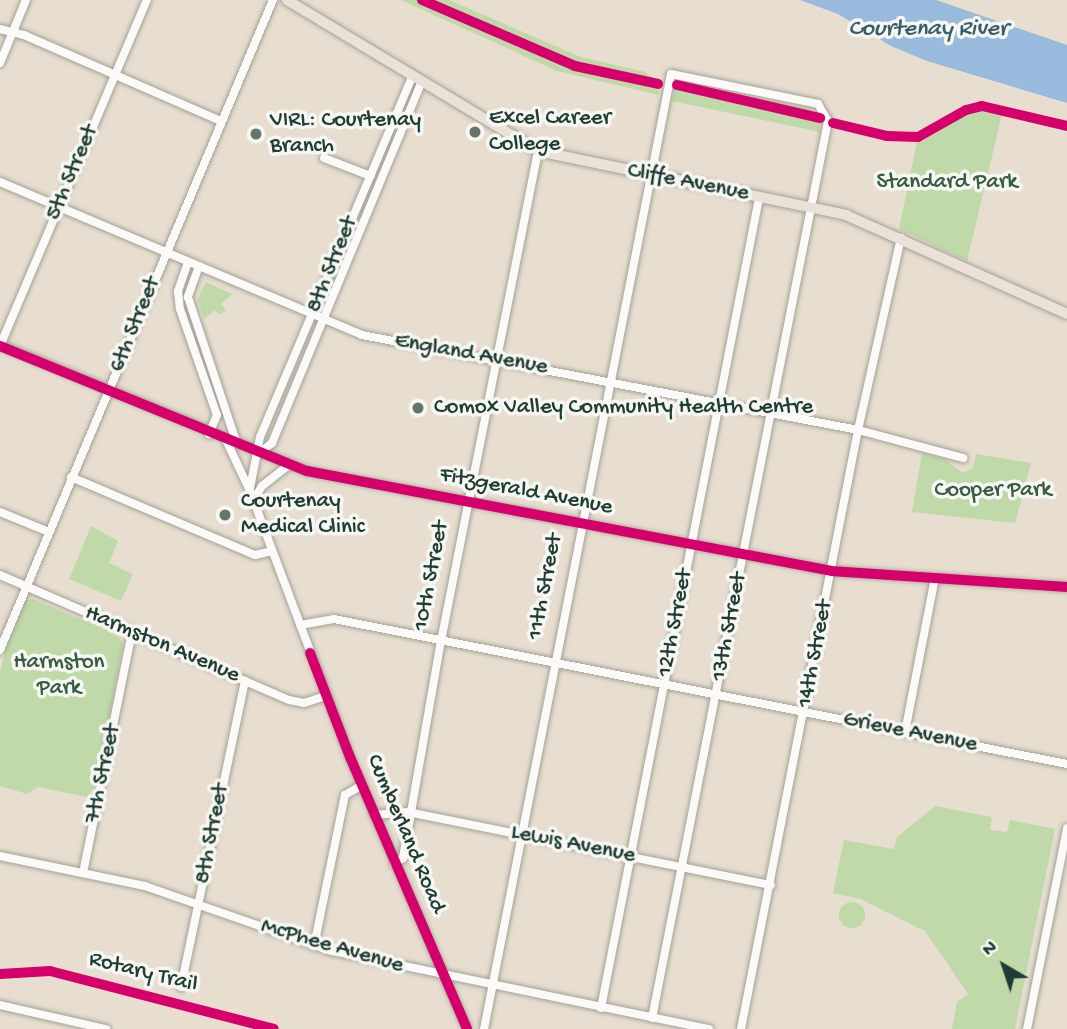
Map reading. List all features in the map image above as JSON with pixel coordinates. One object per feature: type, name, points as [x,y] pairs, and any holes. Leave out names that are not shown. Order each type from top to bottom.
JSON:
[{"type":"main road","name":"Cliffe Avenue","points":[[287,0],[538,151],[856,218],[1067,314]]},
{"type":"street","points":[[0,63],[26,0]]},
{"type":"street","name":"5th Street","points":[[0,345],[147,0]]},
{"type":"street","name":"6th Street","points":[[0,650],[273,0]]},
{"type":"street","points":[[0,29],[13,32],[221,121]]},
{"type":"street","name":"13th Street","points":[[652,1018],[828,121],[818,104],[671,74]]},
{"type":"street","name":"11th Street","points":[[484,1029],[519,834],[671,74]]},
{"type":"street","name":"8th Street","points":[[250,491],[260,437],[369,175],[416,80]]},
{"type":"street","name":"8th Street","points":[[258,454],[272,443],[381,179],[416,80]]},
{"type":"street","name":"10th Street","points":[[394,863],[403,858],[408,812],[440,641],[538,151]]},
{"type":"street","points":[[324,158],[381,179]]},
{"type":"street","name":"England Avenue","points":[[0,182],[362,335],[858,430],[963,458]]},
{"type":"street","name":"12th Street","points":[[601,1007],[759,198]]},
{"type":"street","name":"14th Street","points":[[741,1029],[858,430],[901,239]]},
{"type":"street","points":[[188,262],[178,291],[180,309],[217,415],[209,434]]},
{"type":"street","points":[[199,266],[188,297],[237,444]]},
{"type":"street","name":"Fitzgerald Avenue","points":[[0,345],[288,466],[744,557],[832,571],[1067,587]]},
{"type":"street","name":"Cumberland Road","points":[[226,440],[250,491],[326,696],[374,815],[467,1029]]},
{"type":"street","points":[[253,501],[271,478],[288,466]]},
{"type":"street","points":[[71,477],[255,555],[272,551]]},
{"type":"street","points":[[0,512],[49,531]]},
{"type":"street","name":"Harmston Avenue","points":[[0,575],[295,702],[326,696]]},
{"type":"street","points":[[905,732],[935,578]]},
{"type":"street","name":"Grieve Avenue","points":[[300,625],[327,618],[1067,764]]},
{"type":"street","name":"7th Street","points":[[83,873],[132,634]]},
{"type":"street","name":"8th Street","points":[[181,986],[244,681]]},
{"type":"street","points":[[314,946],[345,795],[362,785]]},
{"type":"street","name":"Lewis Avenue","points":[[374,815],[408,812],[771,885]]},
{"type":"street","points":[[1027,1029],[1067,828]]},
{"type":"street","name":"McPhee Avenue","points":[[0,856],[145,886],[314,946],[443,976],[709,1029]]},
{"type":"street","points":[[0,1005],[106,1029]]},
{"type":"green space","points":[[401,0],[449,0],[581,57],[645,72],[657,81],[659,95],[557,71]]},
{"type":"green space","points":[[683,83],[810,108],[820,118],[820,132],[672,101],[675,88]]},
{"type":"green space","name":"Standard Park","points":[[982,106],[1003,110],[967,261],[899,229],[918,137],[966,110]]},
{"type":"green space","points":[[206,282],[232,294],[221,304],[226,310],[220,315],[215,310],[204,319],[198,299]]},
{"type":"green space","name":"Cooper Park","points":[[922,453],[946,460],[963,473],[973,468],[976,454],[1031,463],[1015,523],[912,512]]},
{"type":"green space","points":[[91,526],[118,541],[109,563],[133,574],[121,601],[69,579]]},
{"type":"green space","name":"Harmston Park","points":[[33,599],[117,635],[123,643],[97,782],[87,797],[38,787],[27,794],[0,786],[0,672],[9,634],[25,600]]},
{"type":"green space","points":[[935,806],[992,817],[990,830],[1007,832],[1010,820],[1055,829],[1015,1029],[952,1029],[957,1002],[968,994],[925,931],[861,899],[833,893],[844,840],[894,849],[897,837]]},
{"type":"green space","points":[[852,902],[861,906],[865,915],[861,924],[852,928],[843,924],[839,915],[843,906]]},
{"type":"water","name":"Courtenay River","points":[[800,0],[936,0],[1067,45],[1067,103],[927,61],[891,46],[838,14]]},
{"type":"cycle path","points":[[422,0],[575,66],[658,84]]},
{"type":"cycle path","points":[[677,85],[820,118]]},
{"type":"cycle path","points":[[833,123],[887,136],[918,137],[966,110],[982,106],[1067,126]]},
{"type":"cycle path","points":[[0,346],[307,471],[832,571],[1067,587]]},
{"type":"cycle path","points":[[310,653],[350,757],[467,1029]]},
{"type":"cycle path","name":"Rotary Trail","points":[[0,974],[50,971],[274,1029]]},
{"type":"place","name":"Excel Career College","points":[[475,132]]},
{"type":"place","name":"VIRL: Courtenay Branch","points":[[256,134]]},
{"type":"place","name":"Comox Valley Community Health Centre","points":[[418,408]]},
{"type":"place","name":"Courtenay Medical Clinic","points":[[225,515]]}]
